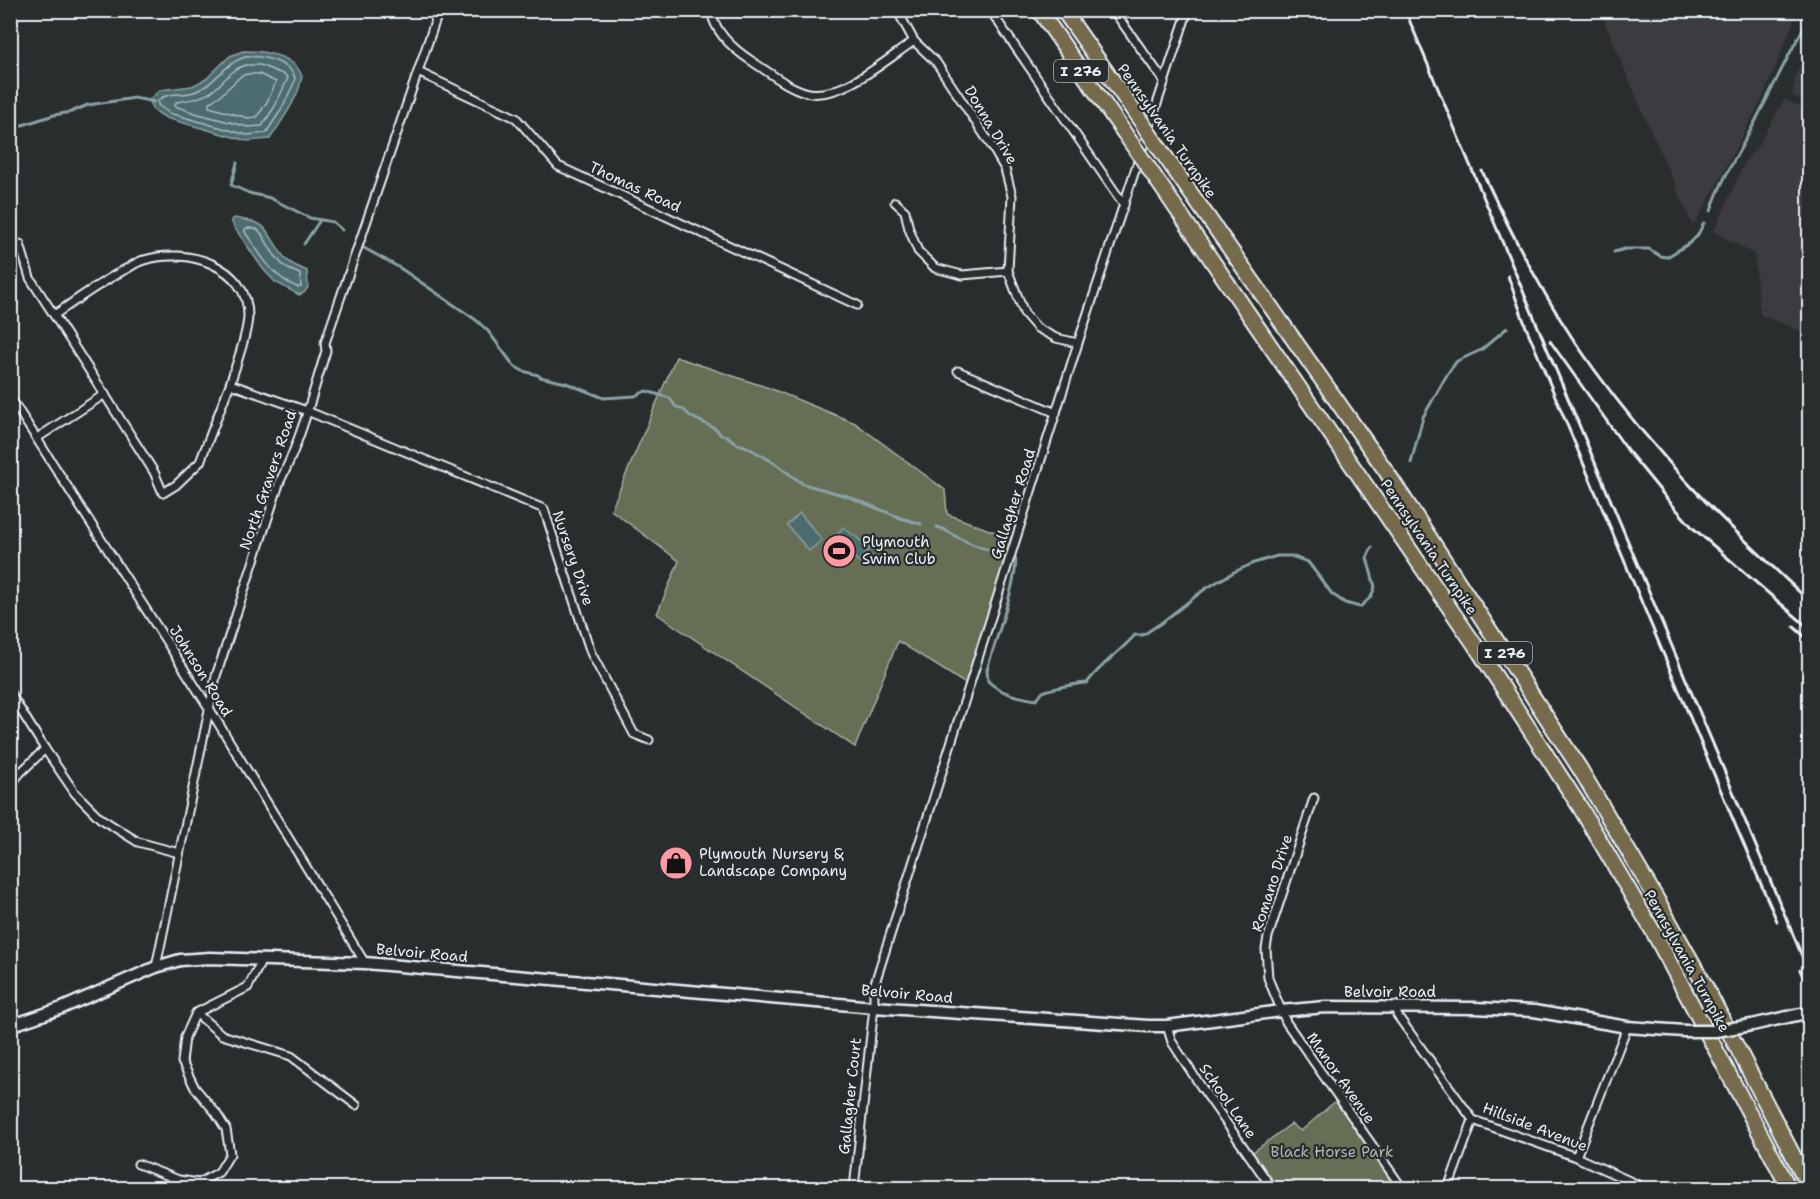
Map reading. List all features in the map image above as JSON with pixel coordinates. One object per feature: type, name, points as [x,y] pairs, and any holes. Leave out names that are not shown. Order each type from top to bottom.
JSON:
[{"type":"highway","name":"Pennsylvania Turnpike","points":[[1039,10],[1475,645],[1574,798],[1654,933],[1789,1188]]},
{"type":"highway","name":"Pennsylvania Turnpike","points":[[1064,10],[1386,471],[1580,768],[1696,969],[1809,1188]]},
{"type":"street","name":"North Gravers Road","points":[[156,968],[216,676],[280,481],[287,469],[307,411],[326,351],[325,344],[439,10]]},
{"type":"street","points":[[711,10],[721,33],[738,53],[784,83],[806,92],[822,94],[840,89],[914,41]]},
{"type":"street","name":"Donna Drive","points":[[897,10],[914,41],[936,62],[1005,169],[1012,196],[1008,271],[1024,313],[1037,328],[1056,338],[1078,343]]},
{"type":"street","points":[[990,10],[1124,206]]},
{"type":"street","points":[[1113,10],[1164,81]]},
{"type":"street","name":"Gallagher Road","points":[[874,1007],[874,986],[1078,343],[1188,10]]},
{"type":"street","name":"Thomas Road","points":[[418,72],[516,118],[558,166],[857,305]]},
{"type":"street","points":[[895,202],[904,211],[918,251],[935,268],[962,275],[1008,271]]},
{"type":"street","points":[[20,244],[30,278],[154,472],[163,493],[177,485],[200,462],[230,384],[248,317],[244,293],[233,278],[208,262],[178,255],[144,260],[117,273],[54,315]]},
{"type":"street","points":[[958,371],[1056,413]]},
{"type":"street","name":"Nursery Drive","points":[[230,384],[307,411],[544,509],[591,653],[634,734],[649,740]]},
{"type":"street","points":[[37,438],[105,394]]},
{"type":"street","name":"Johnson Road","points":[[10,397],[209,708],[365,963]]},
{"type":"street","points":[[10,693],[75,793],[100,818],[138,842],[179,854]]},
{"type":"street","points":[[10,786],[45,749]]},
{"type":"street","name":"Romano Drive","points":[[1281,1011],[1268,978],[1266,950],[1268,937],[1314,798]]},
{"type":"street","name":"Belvoir Road","points":[[10,1026],[62,1008],[156,968],[180,960],[210,958],[365,963],[874,1007],[1167,1026],[1325,1007],[1397,1007],[1516,1010],[1563,1015],[1627,1027],[1683,1032],[1715,1031],[1809,1012]]},
{"type":"street","points":[[138,1164],[179,1180],[199,1183],[219,1172],[230,1154],[226,1129],[195,1088],[182,1062],[185,1037],[196,1013],[248,987],[262,960]]},
{"type":"street","name":"Gallagher Court","points":[[854,1188],[874,1007]]},
{"type":"street","name":"Hillside Avenue","points":[[1397,1007],[1397,1015],[1473,1120],[1576,1157],[1645,1188]]},
{"type":"street","name":"Manor Avenue","points":[[1281,1011],[1286,1022],[1402,1188]]},
{"type":"street","points":[[196,1013],[222,1035],[291,1056],[356,1105]]},
{"type":"street","name":"School Lane","points":[[1167,1026],[1177,1050],[1272,1188]]},
{"type":"street","points":[[1576,1157],[1627,1027]]},
{"type":"street","points":[[1449,1188],[1473,1120]]},
{"type":"shaded area","points":[[1600,11],[1798,11],[1763,97],[1706,205],[1693,225],[1643,113]]},
{"type":"shaded area","points":[[1809,50],[1809,103],[1792,96],[1796,74]]},
{"type":"shaded area","points":[[1784,100],[1809,109],[1809,334],[1760,315],[1754,254],[1714,232],[1745,161],[1756,149]]},
{"type":"green space","name":"Plymouth Swim Club","points":[[676,357],[769,388],[855,423],[945,490],[947,514],[1016,540],[969,686],[898,641],[855,747],[657,614],[679,561],[611,510]]},
{"type":"green space","name":"Black Horse Park","points":[[1339,1098],[1402,1188],[1272,1188],[1249,1155],[1291,1124],[1301,1131]]},
{"type":"water","points":[[243,51],[263,52],[283,57],[295,65],[302,76],[294,101],[270,139],[247,141],[166,118],[152,109],[150,99],[160,90],[192,86],[206,79],[230,56]]},
{"type":"water","points":[[235,218],[262,226],[288,261],[307,271],[308,287],[304,293],[299,295],[275,282],[263,269],[234,227],[231,220]]},
{"type":"water","points":[[800,513],[822,540],[809,551],[787,525]]},
{"type":"water","points":[[843,527],[870,548],[860,562],[832,542]]},
{"type":"waterway","points":[[1711,211],[1727,173],[1810,17]]},
{"type":"waterway","points":[[10,129],[88,105],[135,98],[154,102]]},
{"type":"waterway","points":[[237,163],[231,185],[249,193],[270,198],[310,218],[333,222],[342,230]]},
{"type":"waterway","points":[[304,244],[320,220]]},
{"type":"waterway","points":[[1614,252],[1625,249],[1649,249],[1660,256],[1667,257],[1690,243],[1704,223]]},
{"type":"waterway","points":[[364,248],[400,268],[476,320],[488,331],[514,366],[523,371],[566,383],[604,398],[635,396],[646,391],[670,398],[675,406],[690,416],[773,462],[803,484],[847,496],[921,524]]},
{"type":"waterway","points":[[1411,463],[1423,417],[1448,373],[1457,361],[1481,350],[1507,328]]},
{"type":"waterway","points":[[937,527],[975,545],[1005,552]]},
{"type":"waterway","points":[[1015,557],[1014,577],[987,670],[988,681],[1004,692],[1036,700],[1043,692],[1087,683],[1135,635],[1143,635],[1205,589],[1234,572],[1277,556],[1291,556],[1308,562],[1332,594],[1345,603],[1360,607],[1371,597],[1375,587],[1367,558],[1372,547]]},
{"type":"railway","points":[[1405,10],[1810,975]]},
{"type":"railway","points":[[1482,171],[1513,236],[1548,299],[1573,339],[1616,398],[1697,493],[1810,602]]},
{"type":"railway","points":[[1508,276],[1526,327],[1777,921]]},
{"type":"railway","points":[[1550,341],[1628,451],[1693,528],[1810,629]]},
{"type":"railway","points":[[1794,627],[1810,641]]},
{"type":"railway","points":[[1800,970],[1810,990]]},
{"type":"place","name":"Plymouth Swim Club","points":[[839,551]]},
{"type":"place","name":"Plymouth Nursery & Landscape Company","points":[[676,863]]}]
